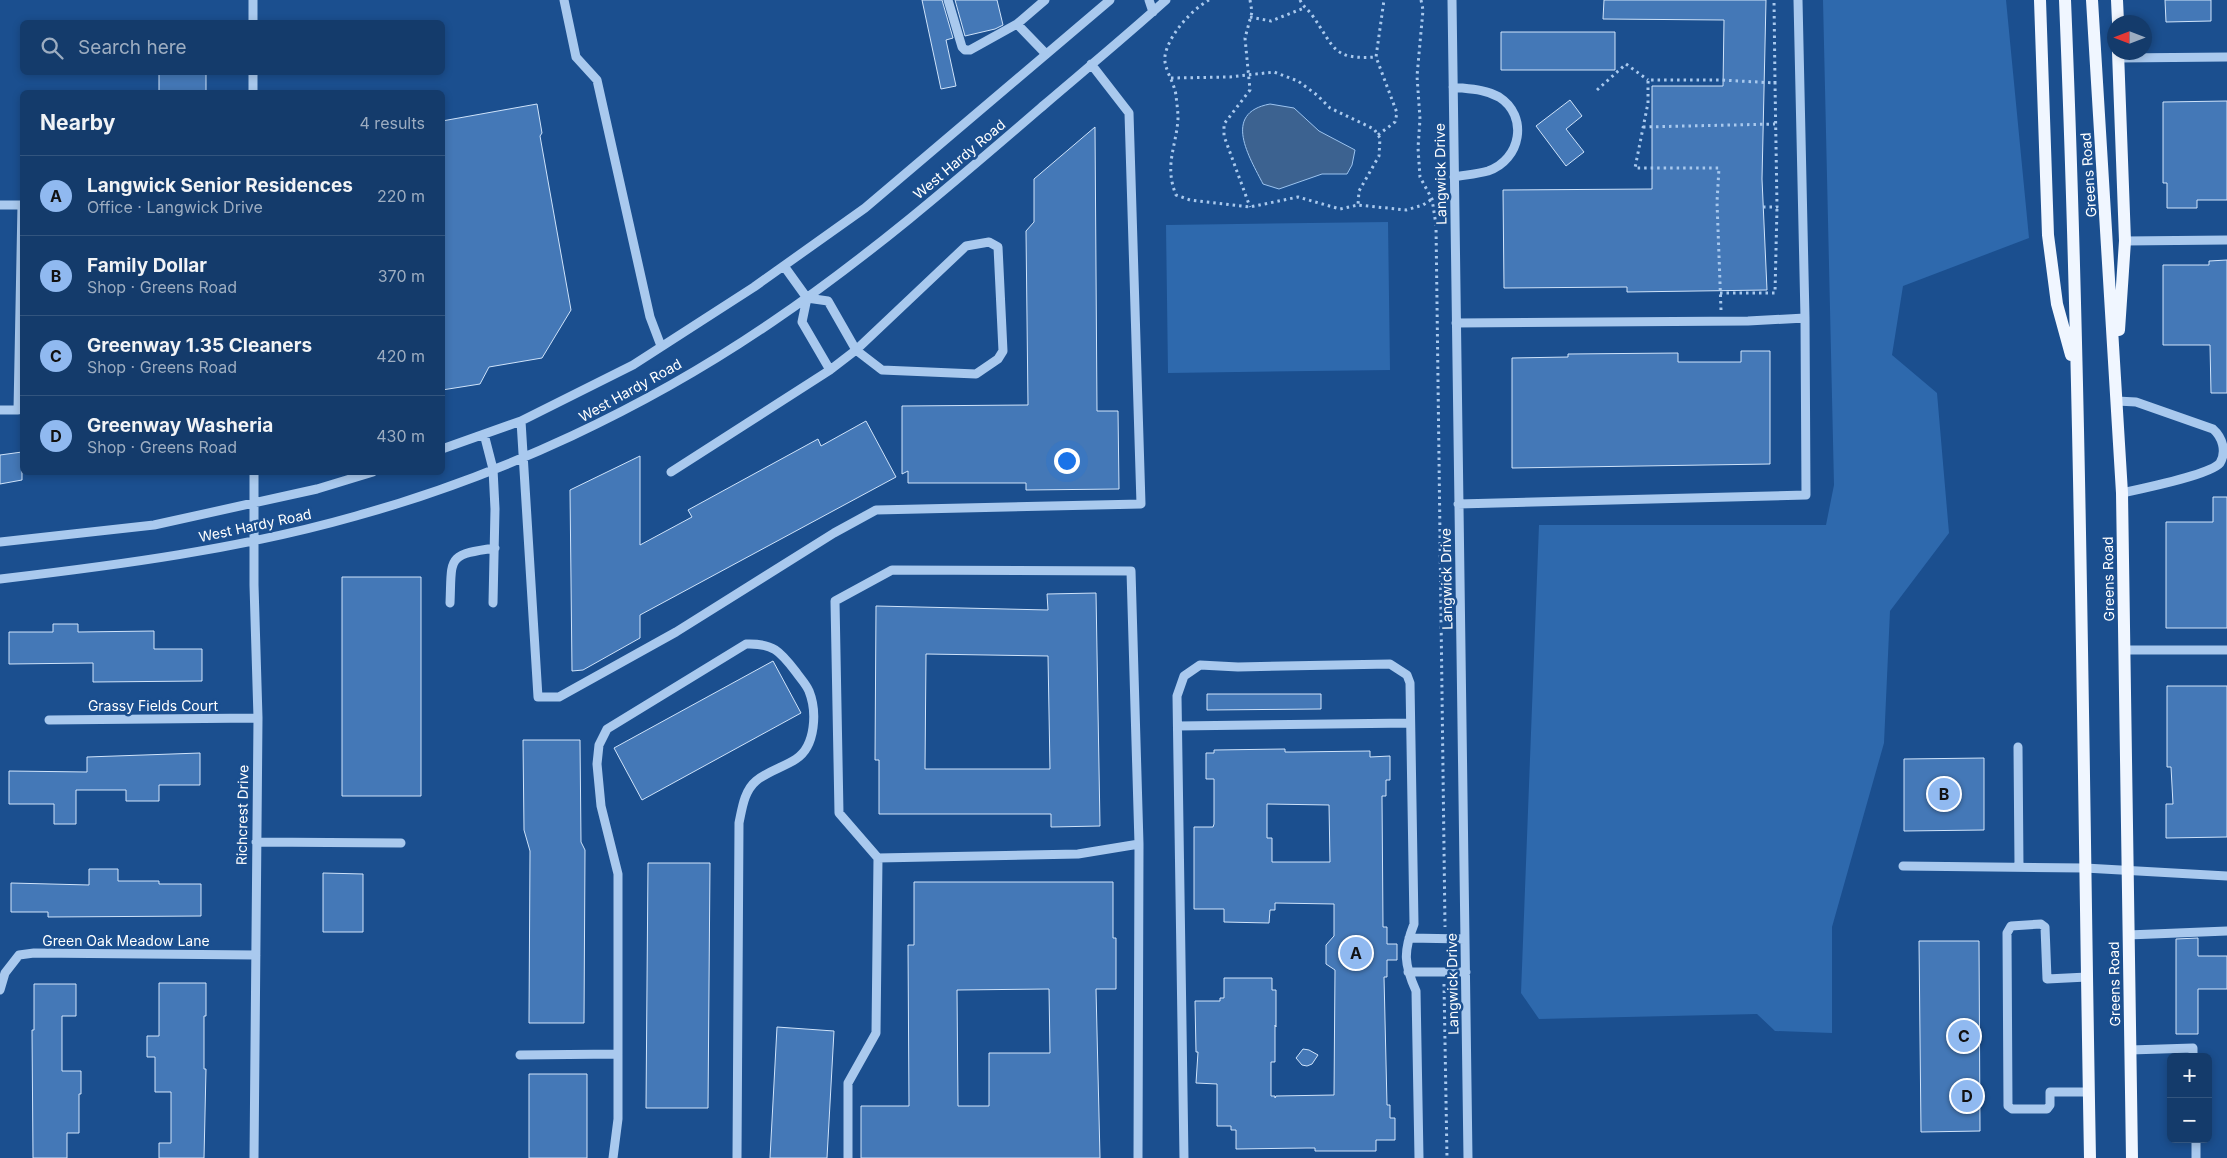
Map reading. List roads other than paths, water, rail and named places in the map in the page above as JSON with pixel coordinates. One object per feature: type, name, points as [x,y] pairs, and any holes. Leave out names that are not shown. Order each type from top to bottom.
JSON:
[{"type":"main road","points":[[2040,0],[2048,235],[2057,304],[2076,372]]},
{"type":"main road","name":"Greens Road","points":[[2065,0],[2071,142],[2084,690],[2090,1158]]},
{"type":"main road","name":"Greens Road","points":[[2092,0],[2122,493],[2132,1158]]},
{"type":"main road","points":[[2117,0],[2118,15]]},
{"type":"main road","points":[[2116,382],[2125,241],[2119,60]]},
{"type":"street","points":[[253,0],[253,20]]},
{"type":"street","points":[[564,0],[576,57],[596,80],[650,317],[661,346]]},
{"type":"street","points":[[948,0],[962,47],[965,50],[970,50],[1017,24],[1045,0]]},
{"type":"street","name":"West Hardy Road","points":[[445,448],[521,421],[633,365],[784,266],[865,208],[1110,0]]},
{"type":"street","points":[[1149,0],[1153,12]]},
{"type":"street","name":"West Hardy Road","points":[[0,579],[67,571],[254,541],[357,516],[524,458],[589,428],[719,356],[807,298],[970,168],[1166,0]]},
{"type":"street","name":"Langwick Drive","points":[[1452,0],[1468,1158]]},
{"type":"street","points":[[1458,504],[1806,495],[1805,318],[1798,0]]},
{"type":"street","points":[[1017,24],[1046,54]]},
{"type":"street","points":[[2152,56],[2227,58]]},
{"type":"street","points":[[521,421],[538,697],[559,697],[676,632],[834,533],[876,510],[1141,504],[1129,112],[1091,64]]},
{"type":"street","points":[[253,75],[253,90]]},
{"type":"street","points":[[1453,87],[1485,91],[1499,98],[1517,116],[1518,132],[1513,150],[1504,162],[1489,170],[1454,177]]},
{"type":"street","points":[[0,205],[20,205]]},
{"type":"street","points":[[2125,241],[2227,240]]},
{"type":"street","points":[[671,472],[830,370],[856,350],[966,246],[989,242],[998,246],[1003,351],[998,359],[976,374],[882,370],[856,350],[828,301],[807,298],[784,266]]},
{"type":"street","points":[[807,298],[802,322],[830,370]]},
{"type":"street","points":[[0,410],[18,410],[20,308]]},
{"type":"street","points":[[1456,323],[1721,321],[1805,318]]},
{"type":"street","points":[[2117,401],[2136,402],[2213,428],[2220,436],[2224,450],[2223,458],[2215,467],[2178,480],[2122,493]]},
{"type":"street","points":[[484,434],[493,469],[495,509],[494,603]]},
{"type":"street","name":"Richcrest Drive","points":[[254,475],[258,718],[254,1158]]},
{"type":"street","name":"West Hardy Road","points":[[0,542],[154,525],[317,489],[363,475]]},
{"type":"street","points":[[450,603],[452,567],[458,557],[465,552],[495,548]]},
{"type":"street","points":[[848,1158],[848,1083],[876,1033],[878,858],[839,813],[835,601],[892,570],[1131,571],[1139,844],[1138,1158]]},
{"type":"street","points":[[613,1158],[618,1119],[618,874],[601,806],[597,752],[607,729],[746,644],[762,644],[770,646],[784,657],[809,691],[813,719],[811,739],[806,749],[796,759],[756,781],[744,800],[739,823],[737,1158]]},
{"type":"street","points":[[2124,650],[2227,650]]},
{"type":"street","points":[[1184,1158],[1177,696],[1180,683],[1184,676],[1200,665],[1238,667],[1390,664],[1406,674],[1410,683],[1414,924],[1405,954],[1408,972],[1416,991],[1418,1158]]},
{"type":"street","name":"Grassy Fields Court","points":[[49,720],[258,718]]},
{"type":"street","points":[[1178,726],[1410,723]]},
{"type":"street","points":[[2018,747],[2019,866]]},
{"type":"street","points":[[256,842],[402,843]]},
{"type":"street","points":[[878,858],[1078,854],[1139,844]]},
{"type":"street","points":[[1903,866],[2085,868],[2227,876]]},
{"type":"street","points":[[2087,977],[2047,979],[2044,928],[2041,924],[2011,926],[2007,933],[2008,1106],[2012,1110],[2047,1109],[2050,1105],[2050,1092],[2089,1092]]},
{"type":"street","points":[[2128,935],[2227,931]]},
{"type":"street","points":[[1409,938],[1465,939]]},
{"type":"street","name":"Green Oak Meadow Lane","points":[[0,990],[5,973],[19,955],[34,953],[256,955]]},
{"type":"street","points":[[1408,972],[1466,972]]},
{"type":"street","points":[[2130,1050],[2193,1052]]},
{"type":"street","points":[[520,1054],[618,1054]]},
{"type":"street","points":[[2196,1143],[2196,1158]]},
{"type":"place","name":"Family Dollar","points":[[1944,794]]},
{"type":"place","name":"Langwick Senior Residences","points":[[1356,953]]},
{"type":"place","name":"Greenway 1.35 Cleaners","points":[[1964,1036]]},
{"type":"place","name":"Greenway Washeria","points":[[1967,1096]]}]
